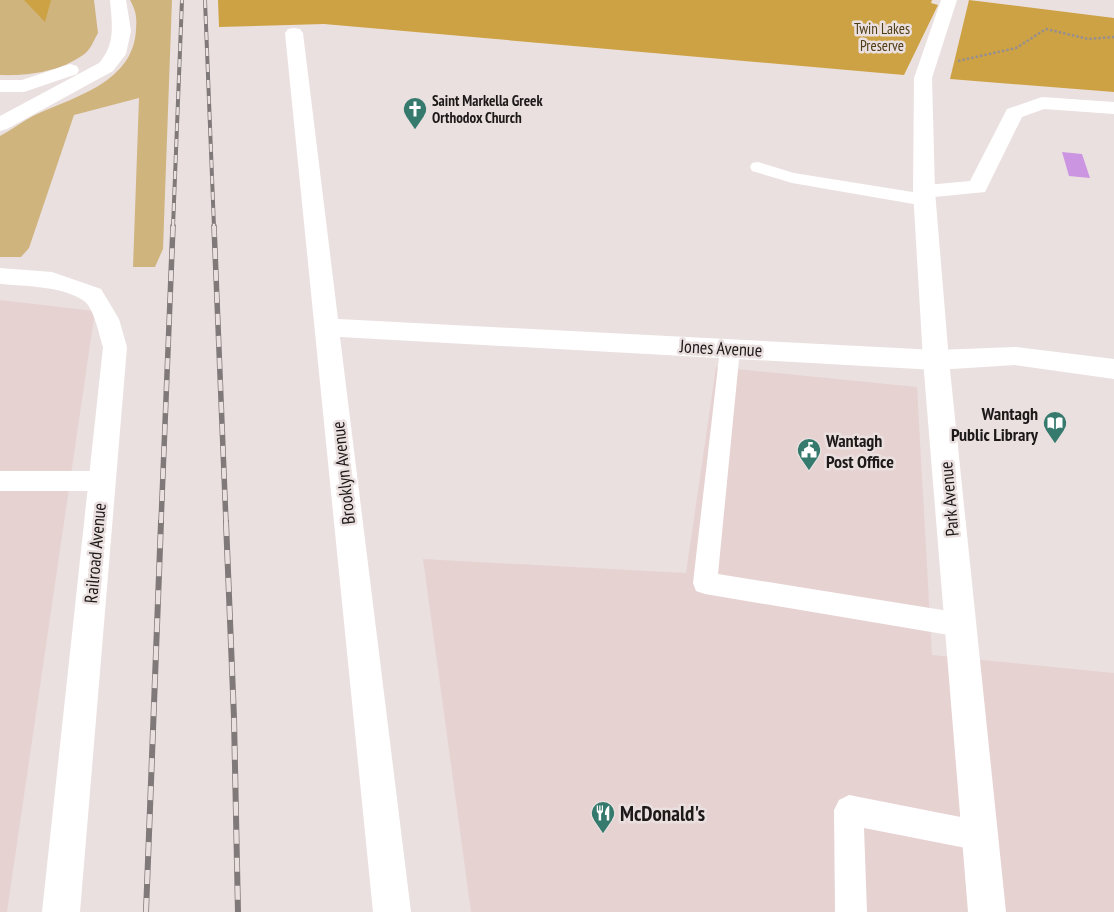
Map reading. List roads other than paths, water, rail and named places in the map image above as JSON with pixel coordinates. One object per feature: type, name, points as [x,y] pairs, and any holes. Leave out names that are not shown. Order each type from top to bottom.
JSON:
[{"type":"main road","points":[[0,86],[24,86],[70,70],[97,49],[106,26],[99,0]]},
{"type":"main road","points":[[0,125],[106,67],[117,54],[122,31],[118,0]]},
{"type":"main road","name":"Park Avenue","points":[[948,3],[923,78],[924,196],[936,360],[987,912]]},
{"type":"main road","name":"Brooklyn Avenue","points":[[294,34],[392,912]]},
{"type":"main road","points":[[924,196],[977,187],[1014,113],[1042,103],[1114,108]]},
{"type":"main road","name":"Railroad Avenue","points":[[0,276],[52,280],[93,295],[107,319],[115,347],[61,912]]},
{"type":"main road","name":"Jones Avenue","points":[[327,327],[936,360],[1015,356],[1114,369]]},
{"type":"lane","points":[[758,167],[792,178],[924,196]]},
{"type":"lane","points":[[730,349],[705,583],[961,625]]},
{"type":"lane","points":[[0,481],[102,482]]},
{"type":"lane","points":[[851,912],[849,810],[981,836]]},
{"type":"railway","points":[[173,227],[182,0]]},
{"type":"railway","points":[[205,0],[214,227]]},
{"type":"railway","points":[[161,523],[173,226]]},
{"type":"railway","points":[[214,226],[226,523]]},
{"type":"railway","points":[[146,912],[161,522]]},
{"type":"railway","points":[[226,522],[234,718],[238,912]]},
{"type":"place","name":"Saint Markella Greek Orthodox Church","points":[[415,130]]},
{"type":"place","name":"Wantagh Public Library","points":[[1055,444]]},
{"type":"place","name":"Wantagh Post Office","points":[[809,471]]},
{"type":"place","name":"McDonald's","points":[[603,834]]},
{"type":"park label","name":"Twin Lakes Preserve","points":[[882,36]]}]
